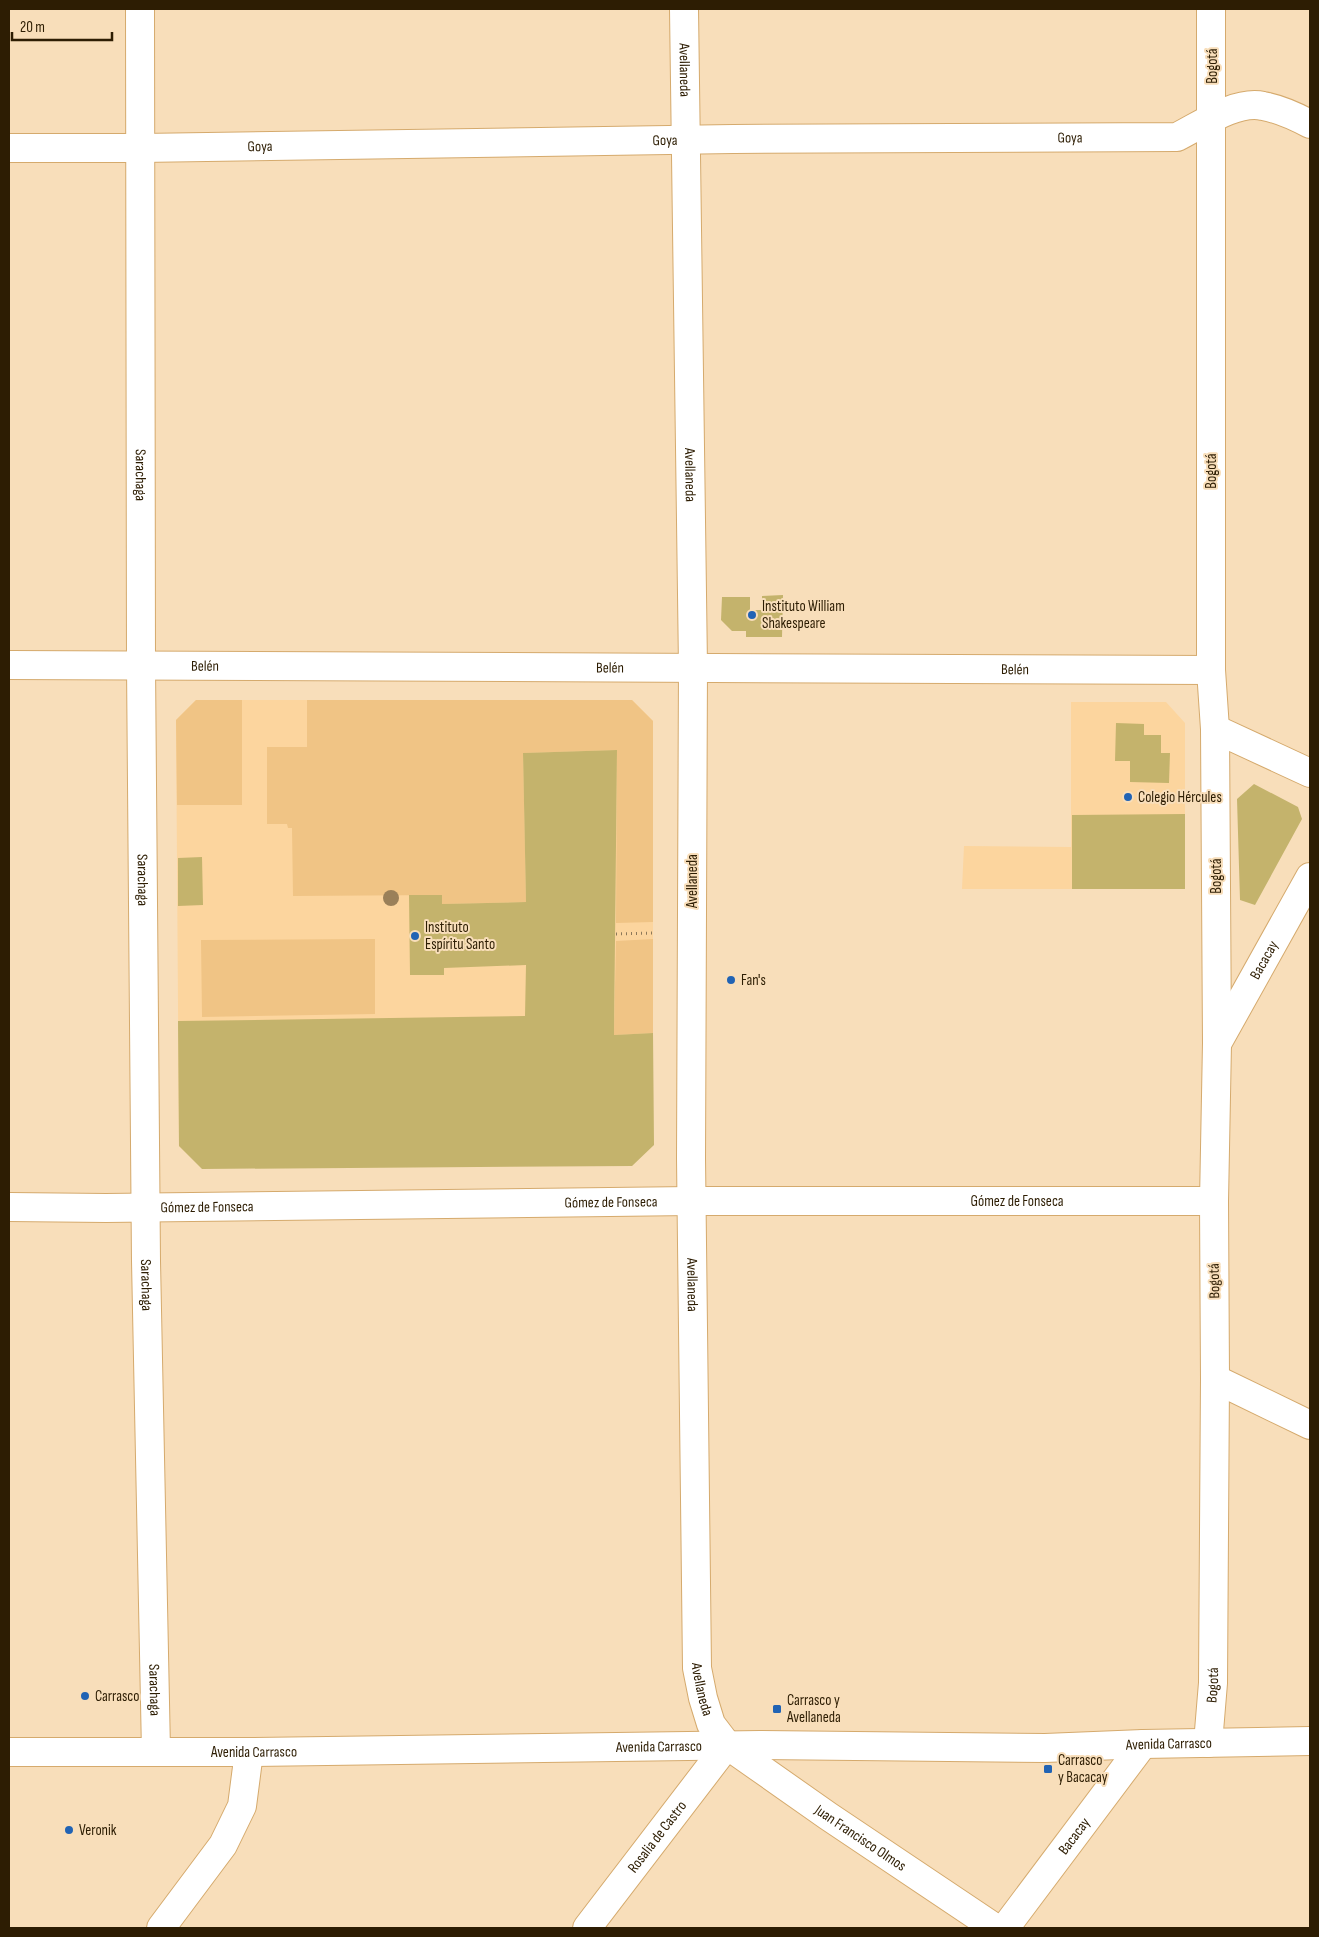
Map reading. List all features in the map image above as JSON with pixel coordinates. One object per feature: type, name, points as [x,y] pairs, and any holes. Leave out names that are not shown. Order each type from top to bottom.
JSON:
[{"type":"street","name":"Sarachaga","points":[[140,9],[141,665],[146,1208],[156,1752]]},
{"type":"street","name":"Avellaneda","points":[[684,9],[693,667],[691,1201],[697,1668],[711,1724],[728,1745]]},
{"type":"street","name":"Bogotá","points":[[1208,1743],[1213,1683],[1216,1379],[1214,1201],[1217,1043],[1215,729],[1211,670],[1211,9]]},
{"type":"street","name":"Goya","points":[[9,148],[141,148],[685,140],[1177,137],[1231,110],[1249,105],[1262,105],[1285,112],[1310,124]]},
{"type":"street","name":"Belén","points":[[9,665],[1211,670]]},
{"type":"street","points":[[1215,729],[1310,773]]},
{"type":"street","name":"Bacacay","points":[[1217,1043],[1310,876]]},
{"type":"street","name":"Gómez de Fonseca","points":[[9,1207],[146,1208],[691,1201],[1214,1201]]},
{"type":"street","points":[[1216,1379],[1310,1425]]},
{"type":"street","name":"Avenida Carrasco","points":[[9,1752],[249,1752],[728,1745],[1045,1748],[1310,1741]]},
{"type":"street","name":"Bacacay","points":[[1005,1928],[1143,1744]]},
{"type":"street","name":"Rosalia de Castro","points":[[587,1928],[728,1745]]},
{"type":"street","name":"Juan Francisco Olmos","points":[[728,1745],[820,1811],[995,1928]]},
{"type":"street","points":[[161,1928],[227,1837],[242,1806],[249,1752]]},
{"type":"path","points":[[616,934],[653,933]]},
{"type":"shaded area","name":"Instituto Espíritu Santo","points":[[196,700],[632,700],[653,721],[653,1033],[202,1168],[179,1146],[176,720]]},
{"type":"shaded area","points":[[196,700],[242,700],[242,805],[177,805],[176,720]]},
{"type":"shaded area","points":[[307,700],[632,700],[653,721],[653,922],[616,923],[617,750],[523,753],[526,902],[442,904],[441,895],[293,896],[292,828],[288,828],[287,824],[267,824],[267,747],[307,747]]},
{"type":"shaded area","name":"Colegio Hércules","points":[[1071,702],[1166,702],[1185,723],[1185,889],[962,889],[964,846],[1071,847]]},
{"type":"shaded area","points":[[375,939],[375,1014],[202,1017],[201,940]]},
{"type":"shaded area","points":[[653,939],[653,1033],[614,1035],[616,941]]},
{"type":"building","name":"Instituto William Shakespeare","points":[[783,595],[782,637],[746,637],[746,631],[732,631],[721,620],[722,597],[750,597],[750,610],[762,610],[762,596]]},
{"type":"building","points":[[1116,723],[1144,724],[1144,735],[1161,735],[1161,753],[1170,753],[1169,783],[1130,782],[1130,761],[1115,761]]},
{"type":"building","points":[[617,750],[614,1035],[653,1033],[654,1145],[632,1166],[202,1169],[179,1146],[178,1021],[525,1016],[526,965],[444,968],[444,975],[410,975],[409,895],[442,895],[442,904],[526,902],[523,753]]},
{"type":"building","points":[[1254,784],[1298,807],[1302,819],[1255,905],[1240,900],[1237,799]]},
{"type":"building","points":[[1185,814],[1185,889],[1072,889],[1072,815]]},
{"type":"building","points":[[202,857],[203,905],[178,906],[178,858]]},
{"type":"place","name":"Instituto William Shakespeare","points":[[752,615]]},
{"type":"place","name":"Colegio Hércules","points":[[1128,797]]},
{"type":"place","name":"Instituto Espíritu Santo","points":[[415,936]]},
{"type":"place","name":"Fan's","points":[[731,980]]},
{"type":"place","name":"Carrasco","points":[[85,1696]]},
{"type":"place","name":"Carrasco y Avellaneda","points":[[777,1709]]},
{"type":"place","name":"Carrasco y Bacacay","points":[[1048,1769]]},
{"type":"place","name":"Veronik","points":[[69,1830]]}]
